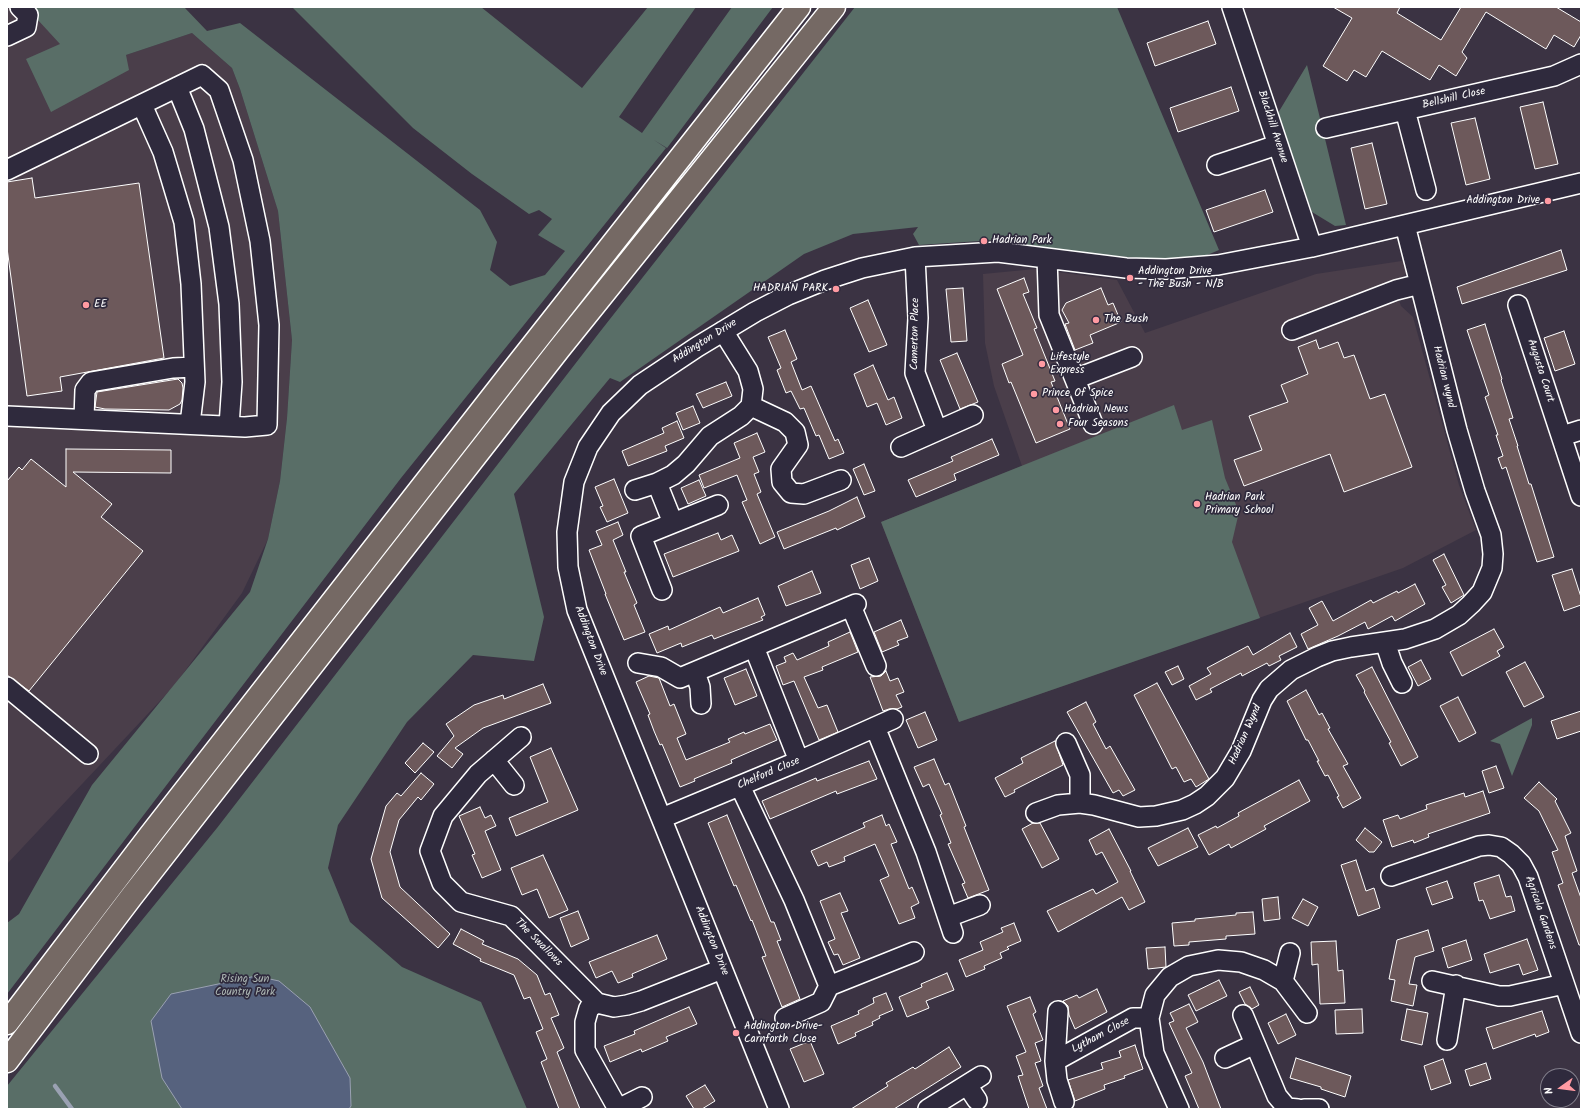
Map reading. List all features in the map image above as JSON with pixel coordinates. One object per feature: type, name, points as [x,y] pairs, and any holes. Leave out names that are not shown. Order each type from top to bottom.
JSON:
[{"type":"highway","points":[[7,1023],[245,714],[799,7]]},
{"type":"highway","points":[[7,1061],[137,889],[554,356],[834,7]]},
{"type":"street","points":[[7,36],[26,27],[28,15],[20,7]]},
{"type":"street","name":"Blackhill Avenue","points":[[1232,7],[1312,247]]},
{"type":"street","name":"Bellshill Close","points":[[1326,128],[1554,76],[1581,64]]},
{"type":"street","points":[[7,170],[202,75],[219,90],[243,160],[260,241],[269,325],[267,425],[245,427],[7,416]]},
{"type":"street","points":[[177,87],[194,129],[219,227],[229,304],[232,382],[229,426]]},
{"type":"street","points":[[142,104],[163,152],[184,222],[191,284],[195,382],[190,424]]},
{"type":"street","points":[[1405,110],[1426,190]]},
{"type":"street","points":[[1217,165],[1277,144]]},
{"type":"street","name":"Addington Drive","points":[[779,1109],[577,610],[568,567],[567,532],[574,482],[588,447],[611,413],[640,385],[755,312],[788,295],[825,280],[862,268],[915,257],[998,252],[1110,267],[1166,269],[1218,265],[1312,247],[1581,183]]},
{"type":"street","name":"Hadrian wynd","points":[[1405,225],[1457,430],[1475,491],[1489,526]]},
{"type":"street","name":"Camerton Place","points":[[915,257],[918,318],[915,373],[937,430]]},
{"type":"street","points":[[1047,258],[1049,315],[1093,424]]},
{"type":"street","points":[[1292,330],[1396,290],[1420,284]]},
{"type":"street","name":"Augusta Court","points":[[1518,305],[1581,496]]},
{"type":"street","points":[[635,490],[657,483],[673,475],[686,464],[710,436],[741,416],[751,406],[754,390],[748,371],[723,331]]},
{"type":"street","points":[[1075,379],[1132,357]]},
{"type":"street","points":[[84,419],[85,390],[91,382],[173,368],[194,367]]},
{"type":"street","points":[[751,406],[785,422],[795,432],[798,445],[781,469],[782,482],[791,493],[804,494],[841,480]]},
{"type":"street","points":[[901,447],[973,415]]},
{"type":"street","points":[[1562,436],[1581,430]]},
{"type":"street","points":[[657,483],[673,524]]},
{"type":"street","points":[[662,590],[641,536],[718,506]]},
{"type":"street","name":"Hadrian Wynd","points":[[1036,813],[1058,805],[1080,803],[1094,805],[1139,817],[1169,814],[1195,804],[1207,796],[1225,778],[1241,751],[1262,700],[1269,689],[1291,670],[1317,657],[1351,647],[1405,639],[1435,629],[1454,619],[1472,604],[1482,592],[1492,568],[1492,543],[1489,526]]},
{"type":"street","points":[[687,675],[853,605],[876,666]]},
{"type":"street","points":[[1385,642],[1392,663],[1402,683]]},
{"type":"street","points":[[754,647],[799,762]]},
{"type":"street","points":[[638,663],[661,667],[687,675],[700,687],[701,704]]},
{"type":"street","points":[[7,687],[88,754]]},
{"type":"street","name":"Chelford Close","points":[[662,818],[799,762],[893,719]]},
{"type":"street","points":[[875,727],[926,852],[951,925],[980,905]]},
{"type":"street","name":"The Swallows","points":[[521,737],[478,774],[443,816],[430,851],[442,883],[461,902],[511,916],[597,1002]]},
{"type":"street","points":[[1066,743],[1080,774],[1080,803]]},
{"type":"street","points":[[494,760],[514,785]]},
{"type":"street","points":[[740,786],[794,900],[829,986]]},
{"type":"street","name":"Agricola Gardens","points":[[1392,876],[1479,846],[1489,845],[1502,847],[1511,854],[1521,864],[1528,877],[1581,1033]]},
{"type":"street","points":[[785,1018],[821,1002],[829,986],[914,952]]},
{"type":"street","points":[[1282,981],[1290,953]]},
{"type":"street","points":[[1179,1109],[1154,1053],[1149,1018],[1155,995],[1170,977],[1189,966],[1218,960],[1241,962],[1264,970],[1282,981],[1307,1013]]},
{"type":"street","points":[[642,1097],[618,1109],[585,1050],[585,1022],[589,1008],[597,1002],[614,1007],[641,1001],[722,969]]},
{"type":"street","points":[[1432,981],[1456,985],[1500,996],[1510,996],[1564,984]]},
{"type":"street","points":[[1447,1040],[1456,985]]},
{"type":"street","name":"Lytham Close","points":[[1058,1011],[1055,1061],[1057,1080],[1064,1102]]},
{"type":"street","points":[[1243,1015],[1277,1096],[1294,1109],[1319,1109]]},
{"type":"street","name":"Lytham Close","points":[[1055,1061],[1133,1018],[1149,1018]]},
{"type":"street","points":[[1225,1058],[1255,1044]]},
{"type":"street","points":[[928,1109],[975,1087]]},
{"type":"shaded area","points":[[7,7],[102,7],[126,55],[192,33],[232,68],[278,211],[292,340],[287,418],[280,481],[268,539],[242,593],[174,686],[7,864]]},
{"type":"shaded area","name":"Hadrian Park Primary School","points":[[1408,260],[1406,274],[1393,282],[1401,306],[1413,317],[1459,485],[1476,530],[1403,568],[959,722],[881,522],[1022,466],[994,386],[985,343],[983,274],[1035,269],[1117,280],[1145,333],[1316,274]]},
{"type":"green space","points":[[26,7],[184,7],[207,31],[240,23],[480,210],[497,242],[490,270],[510,286],[545,275],[565,251],[538,235],[552,219],[539,210],[529,214],[472,174],[413,128],[292,7],[481,7],[582,88],[648,7],[696,7],[619,117],[642,133],[732,7],[773,7],[667,148],[654,140],[666,148],[401,478],[7,994],[7,923],[19,914],[92,785],[250,592],[268,539],[280,481],[287,418],[292,340],[278,211],[232,68],[192,33],[126,55],[129,70],[51,112],[26,59],[60,44]]},
{"type":"green space","name":"Rising Sun Country Park","points":[[855,7],[1117,7],[1219,250],[1193,261],[1082,253],[995,240],[919,245],[913,234],[918,227],[853,234],[804,254],[620,382],[610,378],[514,494],[544,617],[534,661],[473,655],[407,722],[338,825],[328,868],[350,922],[402,967],[481,1002],[527,1109],[7,1109],[7,1086],[217,828],[599,333]]},
{"type":"green space","points":[[1307,65],[1346,225],[1335,226],[1312,212],[1278,113]]},
{"type":"green space","points":[[1174,405],[1182,430],[1212,420],[1225,478],[1239,512],[1232,542],[1260,618],[959,722],[881,522]]},
{"type":"green space","points":[[1532,718],[1532,725],[1512,776],[1500,744],[1490,741]]},
{"type":"water","points":[[256,976],[279,981],[310,1007],[350,1078],[351,1106],[349,1109],[182,1109],[162,1078],[151,1021],[171,994]]},
{"type":"building","points":[[1333,7],[1400,7],[1397,13],[1441,40],[1461,7],[1556,7],[1581,22],[1581,35],[1574,47],[1554,35],[1546,49],[1486,12],[1462,52],[1467,58],[1456,76],[1439,65],[1430,80],[1382,51],[1366,77],[1354,70],[1347,81],[1323,66],[1352,18]]},
{"type":"building","points":[[1208,21],[1216,44],[1155,66],[1147,43]]},
{"type":"building","points":[[1231,87],[1239,111],[1178,132],[1170,108]]},
{"type":"building","points":[[1543,102],[1558,164],[1535,169],[1520,107]]},
{"type":"building","points":[[1475,118],[1490,179],[1466,185],[1451,123]]},
{"type":"building","points":[[1372,143],[1387,204],[1365,209],[1351,148]]},
{"type":"building","name":"EE","points":[[32,178],[35,198],[139,183],[164,358],[60,377],[62,391],[27,396],[7,248],[7,182]]},
{"type":"building","points":[[1265,190],[1273,212],[1214,232],[1206,210]]},
{"type":"building","points":[[1561,250],[1567,270],[1462,304],[1457,287]]},
{"type":"building","points":[[1024,278],[1029,292],[1023,294],[1037,328],[1034,329],[1055,381],[1051,382],[1070,429],[1036,443],[1002,364],[1023,355],[997,289]]},
{"type":"building","points":[[963,288],[967,341],[951,342],[946,289]]},
{"type":"building","name":"The Bush","points":[[1101,288],[1108,305],[1113,303],[1121,322],[1090,335],[1093,343],[1075,350],[1065,324],[1069,323],[1062,310],[1066,303]]},
{"type":"building","points":[[868,300],[887,345],[869,352],[850,308]]},
{"type":"building","points":[[1485,324],[1513,418],[1509,419],[1554,557],[1537,562],[1506,467],[1502,469],[1498,458],[1503,456],[1496,435],[1498,435],[1485,397],[1489,395],[1467,330]]},
{"type":"building","points":[[785,330],[797,359],[791,362],[802,390],[811,386],[835,441],[838,439],[844,453],[829,459],[819,435],[816,436],[804,408],[800,409],[791,391],[786,393],[777,370],[781,368],[768,337]]},
{"type":"building","points":[[1564,331],[1575,364],[1555,371],[1544,338]]},
{"type":"building","points":[[1316,340],[1319,349],[1338,342],[1344,358],[1354,355],[1370,399],[1385,394],[1412,467],[1344,492],[1330,454],[1244,486],[1234,460],[1262,450],[1249,416],[1288,402],[1281,385],[1308,374],[1298,347]]},
{"type":"building","points":[[957,353],[978,402],[960,409],[940,360]]},
{"type":"building","points":[[873,365],[888,400],[894,397],[902,418],[886,425],[877,403],[867,407],[854,374]]},
{"type":"building","points":[[178,379],[182,383],[183,388],[182,400],[180,404],[169,410],[105,409],[95,407],[97,392]]},
{"type":"building","points":[[726,382],[732,396],[703,408],[696,394]]},
{"type":"building","points":[[693,406],[700,423],[683,430],[676,413]]},
{"type":"building","points":[[677,421],[684,438],[665,446],[667,451],[628,466],[622,451],[664,433],[662,428]]},
{"type":"building","points":[[757,433],[765,452],[753,457],[759,472],[754,474],[761,492],[757,494],[775,537],[760,544],[742,502],[747,500],[737,475],[704,488],[699,475],[740,458],[734,443]]},
{"type":"building","points":[[992,439],[999,455],[954,474],[956,480],[916,497],[908,480],[953,461],[951,457]]},
{"type":"building","points":[[66,449],[171,450],[171,473],[73,472],[112,504],[101,517],[143,551],[29,691],[7,675],[7,481],[19,467],[22,470],[31,459],[66,487]]},
{"type":"building","points":[[864,464],[875,491],[864,495],[853,469]]},
{"type":"building","points":[[614,479],[628,513],[607,522],[600,507],[603,506],[595,487]]},
{"type":"building","points":[[699,480],[706,496],[688,504],[681,488]]},
{"type":"building","points":[[857,497],[865,517],[837,530],[836,528],[784,549],[777,532],[829,511]]},
{"type":"building","points":[[618,522],[623,535],[613,540],[637,603],[634,605],[645,632],[624,640],[589,550],[602,545],[596,531]]},
{"type":"building","points":[[718,533],[721,540],[732,535],[739,551],[673,577],[664,554]]},
{"type":"building","points":[[1444,554],[1464,595],[1451,603],[1442,587],[1446,585],[1433,560]]},
{"type":"building","points":[[869,558],[878,581],[860,589],[851,565]]},
{"type":"building","points":[[1572,569],[1581,597],[1581,605],[1564,611],[1552,575]]},
{"type":"building","points":[[812,571],[821,593],[786,606],[778,586]]},
{"type":"building","points":[[1415,584],[1425,604],[1395,621],[1392,616],[1368,629],[1365,622],[1308,649],[1301,634],[1318,625],[1309,608],[1322,601],[1333,621],[1371,600],[1373,603]]},
{"type":"building","points":[[758,598],[765,615],[761,617],[763,620],[714,639],[712,635],[682,647],[681,643],[657,653],[649,634],[668,626],[669,630],[720,607],[723,613]]},
{"type":"building","points":[[901,620],[908,637],[897,641],[899,645],[882,652],[874,632]]},
{"type":"building","points":[[1494,629],[1504,647],[1497,651],[1500,656],[1462,676],[1450,652]]},
{"type":"building","points":[[850,632],[858,652],[822,667],[823,670],[804,677],[818,708],[827,705],[838,732],[819,740],[794,681],[783,685],[776,666],[786,662],[784,657],[793,653],[797,660],[829,646],[828,642]]},
{"type":"building","points":[[1290,633],[1297,647],[1279,656],[1281,660],[1269,666],[1267,663],[1242,676],[1241,673],[1210,689],[1212,692],[1196,700],[1189,686],[1211,674],[1207,668],[1248,646],[1253,655]]},
{"type":"building","points":[[1421,660],[1431,679],[1418,686],[1408,667]]},
{"type":"building","points":[[1525,662],[1544,697],[1524,707],[1506,672]]},
{"type":"building","points":[[1178,666],[1184,679],[1172,685],[1165,672]]},
{"type":"building","points":[[1372,667],[1418,757],[1401,766],[1389,743],[1391,742],[1356,675]]},
{"type":"building","points":[[746,669],[757,696],[735,705],[724,678]]},
{"type":"building","points":[[886,671],[890,681],[898,678],[904,692],[896,695],[902,707],[883,711],[870,677],[881,676]]},
{"type":"building","points":[[649,676],[659,678],[670,706],[674,704],[686,734],[677,738],[686,760],[730,742],[728,739],[744,732],[745,734],[770,724],[777,740],[731,760],[732,763],[694,779],[695,781],[680,787],[662,744],[660,745],[654,731],[648,715],[650,714],[636,682]]},
{"type":"building","points":[[1157,683],[1209,779],[1196,787],[1191,779],[1184,782],[1176,767],[1172,769],[1134,695]]},
{"type":"building","points":[[543,684],[551,703],[483,728],[455,748],[463,754],[452,768],[437,756],[454,736],[446,724],[474,705],[503,695],[504,699]]},
{"type":"building","points":[[1306,690],[1319,715],[1322,713],[1330,728],[1328,729],[1348,764],[1343,766],[1361,798],[1343,808],[1337,797],[1339,796],[1328,775],[1325,776],[1317,761],[1319,761],[1308,740],[1306,740],[1287,701]]},
{"type":"building","points":[[1458,697],[1476,733],[1459,742],[1440,706]]},
{"type":"building","points":[[1086,702],[1096,722],[1093,724],[1106,749],[1110,746],[1135,790],[1123,796],[1119,790],[1113,793],[1067,712]]},
{"type":"building","points":[[1581,711],[1581,731],[1557,739],[1551,721]]},
{"type":"building","points":[[925,712],[937,740],[918,748],[906,720]]},
{"type":"building","points":[[1055,741],[1063,765],[1014,790],[1015,792],[1005,797],[995,778],[1023,763],[1021,758]]},
{"type":"building","points":[[423,743],[434,752],[415,773],[405,763]]},
{"type":"building","points":[[551,748],[578,810],[516,836],[509,818],[548,802],[530,757]]},
{"type":"building","points":[[934,759],[945,785],[949,783],[966,826],[964,827],[989,890],[968,898],[962,884],[965,883],[948,844],[951,843],[940,815],[942,814],[929,784],[923,787],[914,767]]},
{"type":"building","points":[[869,761],[877,779],[837,794],[836,791],[770,819],[762,801],[816,778],[817,781]]},
{"type":"building","points":[[1496,766],[1504,788],[1489,793],[1482,771]]},
{"type":"building","points":[[421,773],[434,784],[421,800],[418,797],[399,820],[390,852],[400,887],[450,934],[438,948],[382,898],[371,859],[386,806],[397,793],[401,796]]},
{"type":"building","points":[[1299,780],[1310,801],[1264,826],[1266,829],[1231,848],[1229,844],[1209,855],[1198,835],[1216,826],[1217,828],[1239,816],[1238,813]]},
{"type":"building","points":[[1539,782],[1557,799],[1555,801],[1571,833],[1565,836],[1577,871],[1572,873],[1581,898],[1581,945],[1579,945],[1558,885],[1563,883],[1552,852],[1558,850],[1539,811],[1524,798]]},
{"type":"building","points":[[1483,791],[1490,813],[1428,834],[1429,837],[1414,843],[1413,840],[1392,847],[1383,820],[1398,815],[1400,819],[1427,809],[1426,805],[1464,793],[1465,797]]},
{"type":"building","points":[[480,807],[485,818],[491,815],[496,826],[485,831],[501,870],[482,878],[472,855],[475,854],[459,816]]},
{"type":"building","points":[[727,815],[771,922],[774,922],[781,940],[777,941],[800,999],[782,1007],[762,957],[766,956],[752,920],[751,921],[736,885],[734,886],[708,823]]},
{"type":"building","points":[[882,815],[886,826],[889,824],[897,842],[891,844],[909,889],[912,887],[919,903],[911,907],[915,918],[899,924],[880,880],[889,876],[875,844],[844,857],[845,861],[829,867],[827,862],[818,866],[811,851],[865,827],[863,823]]},
{"type":"building","points":[[1033,823],[1040,823],[1059,859],[1042,868],[1022,829]]},
{"type":"building","points":[[1188,828],[1198,847],[1158,866],[1148,848]]},
{"type":"building","points":[[1365,828],[1382,842],[1374,852],[1369,852],[1356,840]]},
{"type":"building","points":[[1109,829],[1145,902],[1129,910],[1122,897],[1058,932],[1047,911],[1093,889],[1096,894],[1118,882],[1102,852],[1096,855],[1089,840]]},
{"type":"building","points":[[543,855],[568,910],[549,918],[537,889],[522,895],[511,868]]},
{"type":"building","points":[[1356,860],[1366,891],[1374,888],[1380,908],[1358,916],[1341,865]]},
{"type":"building","points":[[1499,875],[1506,897],[1511,896],[1515,911],[1490,919],[1483,900],[1479,901],[1474,883]]},
{"type":"building","points":[[1447,881],[1453,898],[1432,905],[1426,888]]},
{"type":"building","points":[[840,893],[848,911],[841,913],[860,958],[843,965],[838,954],[834,955],[828,942],[835,939],[820,901]]},
{"type":"building","points":[[1278,897],[1280,919],[1264,921],[1262,899]]},
{"type":"building","points":[[1303,899],[1318,907],[1308,926],[1292,918]]},
{"type":"building","points":[[578,911],[589,939],[571,947],[560,918]]},
{"type":"building","points":[[1253,912],[1255,934],[1226,936],[1226,939],[1189,942],[1189,945],[1174,946],[1172,923],[1236,915],[1236,913]]},
{"type":"building","points":[[1014,923],[1021,941],[1007,947],[1009,949],[1000,953],[1002,958],[984,966],[985,969],[966,977],[959,960],[983,950],[980,942],[1003,932],[1001,928]]},
{"type":"building","points":[[461,929],[484,941],[482,944],[518,959],[537,975],[545,995],[550,993],[559,1015],[551,1018],[564,1048],[557,1052],[580,1109],[559,1109],[541,1062],[547,1059],[536,1032],[543,1029],[530,997],[524,999],[514,975],[480,961],[481,959],[453,944]]},
{"type":"building","points":[[1428,930],[1434,951],[1415,957],[1409,984],[1417,985],[1413,1006],[1391,1001],[1395,980],[1389,979],[1397,940]]},
{"type":"building","points":[[657,935],[667,959],[632,974],[633,977],[618,983],[612,971],[596,978],[589,962]]},
{"type":"building","points":[[1527,939],[1538,970],[1523,975],[1519,964],[1490,973],[1484,954]]},
{"type":"building","points":[[1466,940],[1472,960],[1448,968],[1442,948]]},
{"type":"building","points":[[1336,941],[1338,971],[1343,970],[1345,1003],[1320,1004],[1318,964],[1312,965],[1311,942]]},
{"type":"building","points":[[1165,947],[1166,967],[1148,969],[1146,948]]},
{"type":"building","points":[[947,973],[954,990],[926,1001],[929,1008],[907,1017],[899,997],[922,987],[921,984]]},
{"type":"building","points":[[1219,980],[1227,996],[1196,1011],[1188,995]]},
{"type":"building","points":[[1250,987],[1259,1005],[1252,1009],[1245,1004],[1239,992]]},
{"type":"building","points":[[1097,989],[1107,1012],[1075,1029],[1069,1015],[1068,1006],[1063,1001],[1077,995],[1079,998]]},
{"type":"building","points":[[886,993],[893,1010],[879,1016],[880,1018],[872,1022],[873,1025],[855,1033],[856,1036],[838,1044],[831,1026],[859,1014],[858,1011],[874,1003],[873,998]]},
{"type":"building","points":[[1030,997],[1036,1012],[1033,1014],[1043,1040],[1035,1043],[1041,1061],[1035,1063],[1043,1086],[1039,1088],[1047,1109],[1029,1109],[1018,1076],[1023,1075],[1016,1056],[1026,1052],[1007,1006]]},
{"type":"building","points":[[1189,1004],[1198,1022],[1186,1028],[1203,1062],[1221,1109],[1199,1109],[1185,1076],[1192,1073],[1169,1023],[1174,1021],[1170,1013]]},
{"type":"building","points":[[689,1007],[697,1024],[666,1037],[668,1041],[642,1052],[641,1049],[610,1062],[604,1046],[635,1034],[634,1031]]},
{"type":"building","points":[[1362,1009],[1363,1033],[1336,1034],[1335,1010]]},
{"type":"building","points":[[1407,1009],[1428,1013],[1422,1045],[1401,1040]]},
{"type":"building","points":[[1542,1011],[1549,1032],[1536,1037],[1535,1034],[1493,1049],[1486,1028]]},
{"type":"building","points":[[1286,1014],[1296,1035],[1278,1044],[1268,1023]]},
{"type":"building","points":[[810,1041],[824,1074],[804,1082],[790,1049]]},
{"type":"building","points":[[1135,1045],[1143,1069],[1124,1076],[1125,1078],[1104,1085],[1105,1089],[1075,1101],[1068,1080],[1103,1069],[1101,1063],[1121,1057],[1119,1051]]},
{"type":"building","points":[[949,1047],[961,1067],[894,1109],[851,1109],[888,1086],[886,1083],[913,1067],[915,1069]]},
{"type":"building","points":[[1296,1058],[1351,1076],[1345,1097],[1321,1089],[1321,1087],[1290,1078]]},
{"type":"building","points":[[1443,1059],[1451,1083],[1431,1090],[1424,1066]]},
{"type":"building","points":[[1486,1063],[1491,1079],[1470,1086],[1465,1070]]},
{"type":"building","points":[[705,1085],[715,1101],[702,1109],[694,1109],[686,1096]]},
{"type":"waterway","points":[[55,1086],[72,1109]]},
{"type":"place","name":"Addington Drive","points":[[1548,201]]},
{"type":"place","name":"Hadrian Park","points":[[984,241]]},
{"type":"place","name":"Addington Drive - The Bush - N/B","points":[[1130,278]]},
{"type":"place","name":"HADRIAN PARK","points":[[836,289]]},
{"type":"place","name":"EE","points":[[86,305]]},
{"type":"place","name":"The Bush","points":[[1096,320]]},
{"type":"place","name":"Lifestyle Express","points":[[1042,364]]},
{"type":"place","name":"Prince Of Spice","points":[[1034,394]]},
{"type":"place","name":"Hadrian News","points":[[1056,410]]},
{"type":"place","name":"Four Seasons","points":[[1060,424]]},
{"type":"place","name":"Hadrian Park Primary School","points":[[1197,504]]},
{"type":"place","name":"Addington Drive- Carnforth Close","points":[[736,1033]]}]
